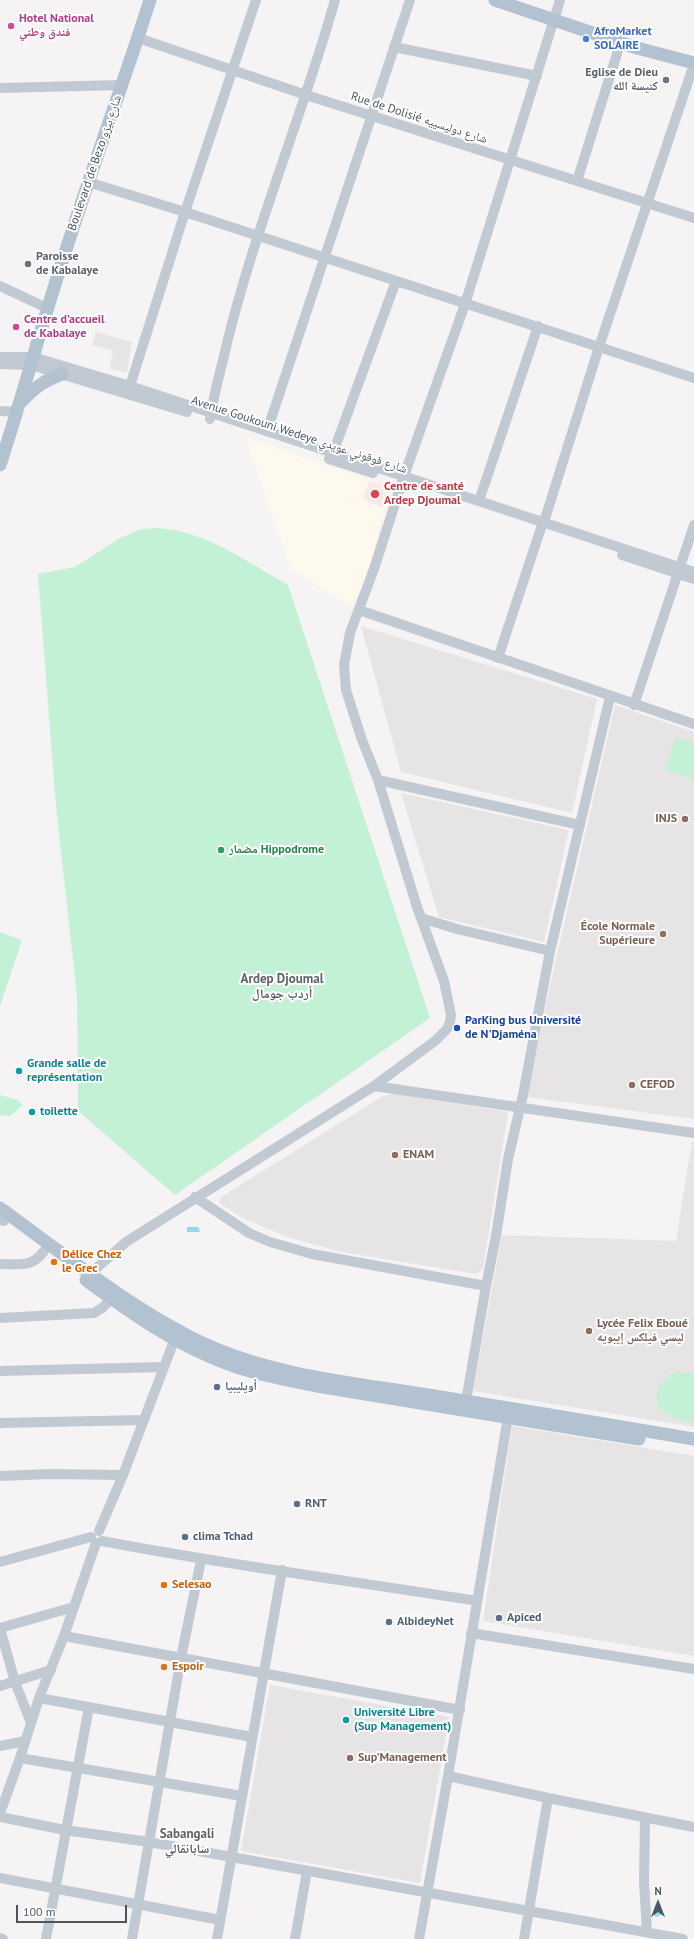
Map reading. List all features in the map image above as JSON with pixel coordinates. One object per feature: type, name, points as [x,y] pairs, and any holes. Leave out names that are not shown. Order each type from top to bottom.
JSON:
[{"type":"main road","name":"Boulevard de Bezo شارع بيزو","points":[[0,465],[19,407],[47,308],[150,0]]},
{"type":"main road","points":[[494,0],[557,11],[637,48],[694,63]]},
{"type":"main road","points":[[519,0],[694,56]]},
{"type":"main road","points":[[19,407],[33,389],[48,379],[62,374]]},
{"type":"main road","points":[[0,1208],[88,1277],[111,1299],[176,1335],[267,1370],[317,1386],[641,1435],[694,1439]]},
{"type":"main road","points":[[1,1220],[44,1251],[88,1277],[176,1335]]},
{"type":"main road","points":[[267,1370],[466,1401],[509,1414]]},
{"type":"main road","points":[[641,1435],[694,1448]]},
{"type":"street","points":[[130,386],[185,212],[256,0]]},
{"type":"street","points":[[210,416],[233,315],[257,235],[306,95],[335,0]]},
{"type":"street","points":[[267,431],[410,0]]},
{"type":"street","points":[[88,1277],[126,1242],[195,1197],[374,1086],[435,1041],[447,1029],[450,1022],[451,1016],[444,981],[421,918],[378,780],[362,740],[346,690],[344,664],[346,648],[403,479],[465,304],[538,76],[557,11]]},
{"type":"street","name":"Rue de Dolisié شارع دوليسييه","points":[[138,38],[306,95],[694,218]]},
{"type":"street","points":[[577,181],[621,41]]},
{"type":"street","points":[[394,47],[538,76]]},
{"type":"street","points":[[498,658],[599,347],[647,204],[691,82],[694,63]]},
{"type":"street","points":[[0,88],[121,85]]},
{"type":"street","points":[[88,182],[257,235],[694,378]]},
{"type":"street","points":[[333,453],[396,281]]},
{"type":"street","points":[[0,286],[47,308]]},
{"type":"street","points":[[479,500],[538,326]]},
{"type":"street","points":[[0,357],[32,361]]},
{"type":"street","points":[[0,364],[32,361]]},
{"type":"street","name":"Avenue Goukouni Wedeye شارع قوقوني عويدي","points":[[32,361],[130,386],[210,416],[679,570],[694,572]]},
{"type":"street","name":"Avenue Goukouni Wedeye شارع قوقوني عويدي","points":[[32,361],[62,374],[267,431],[333,453],[403,479],[479,500],[542,525]]},
{"type":"street","points":[[0,411],[19,407]]},
{"type":"street","points":[[634,705],[694,525]]},
{"type":"street","name":"Avenue Goukouni Wedeye شارع قوقوني عويدي","points":[[679,570],[694,579]]},
{"type":"street","points":[[359,610],[610,697],[694,724]]},
{"type":"street","points":[[466,1401],[519,1106],[550,951],[610,697]]},
{"type":"street","points":[[378,780],[580,825]]},
{"type":"street","points":[[421,918],[457,929],[550,951]]},
{"type":"street","points":[[374,1086],[519,1106],[694,1133]]},
{"type":"street","points":[[195,1197],[249,1233],[291,1249],[486,1286]]},
{"type":"street","points":[[0,1264],[31,1263],[37,1260],[44,1251]]},
{"type":"street","points":[[0,1318],[94,1313],[102,1308],[111,1299]]},
{"type":"street","points":[[0,1813],[20,1758],[39,1698],[64,1636],[96,1541],[93,1532],[99,1531],[123,1475],[176,1335]]},
{"type":"street","points":[[0,1371],[164,1367]]},
{"type":"street","points":[[418,1939],[460,1710],[471,1634],[509,1414]]},
{"type":"street","points":[[0,1422],[144,1420]]},
{"type":"street","points":[[0,1476],[49,1474],[123,1475]]},
{"type":"street","points":[[0,1562],[96,1541],[201,1560],[282,1570],[477,1601]]},
{"type":"street","points":[[132,1939],[181,1658],[201,1560]]},
{"type":"street","points":[[217,1939],[282,1570]]},
{"type":"street","points":[[31,1723],[15,1682],[0,1628],[74,1607]]},
{"type":"street","points":[[471,1634],[694,1669]]},
{"type":"street","points":[[64,1636],[460,1710]]},
{"type":"street","points":[[0,1686],[50,1670]]},
{"type":"street","points":[[39,1698],[252,1737]]},
{"type":"street","points":[[46,1939],[89,1707]]},
{"type":"street","points":[[0,1746],[25,1741]]},
{"type":"street","points":[[20,1758],[242,1796]]},
{"type":"street","points":[[448,1776],[548,1798],[694,1827]]},
{"type":"street","points":[[524,1939],[548,1798]]},
{"type":"street","points":[[0,1817],[65,1830],[149,1842],[529,1911],[630,1934],[647,1932],[683,1939]]},
{"type":"street","points":[[645,1818],[644,1882],[647,1932]]},
{"type":"street","points":[[295,1939],[306,1871]]},
{"type":"street","points":[[0,1878],[220,1920]]},
{"type":"shaded area","points":[[96,332],[132,342],[127,373],[110,368],[113,350],[92,345]]},
{"type":"shaded area","points":[[245,437],[391,487],[363,589],[350,607],[291,569]]},
{"type":"shaded area","name":"Centre de santé Ardep Djoumal","points":[[369,481],[388,487],[382,507],[363,500]]},
{"type":"shaded area","points":[[361,626],[597,699],[572,813],[401,772]]},
{"type":"shaded area","points":[[615,705],[694,732],[694,1119],[527,1097],[550,985]]},
{"type":"shaded area","points":[[401,793],[569,830],[544,942],[439,917]]},
{"type":"shaded area","name":"ENAM","points":[[395,1094],[508,1112],[483,1269],[476,1274],[342,1252],[290,1238],[245,1219],[219,1203],[221,1197],[383,1096]]},
{"type":"shaded area","name":"Lycée Felix Eboué ليسي فيلكس إيبويه","points":[[692,1141],[694,1141],[694,1427],[473,1391],[502,1235],[676,1241]]},
{"type":"shaded area","points":[[512,1426],[694,1456],[694,1656],[483,1621]]},
{"type":"shaded area","name":"Sup'Management","points":[[270,1685],[449,1717],[420,1883],[241,1851]]},
{"type":"green space","name":"مضمار Hippodrome","points":[[158,528],[176,530],[209,541],[226,549],[288,585],[430,1018],[175,1195],[78,1111],[77,996],[56,807],[38,574],[75,567],[120,538],[142,529]]},
{"type":"green space","points":[[676,737],[694,743],[694,781],[689,777],[667,771],[666,768]]},
{"type":"green space","points":[[0,932],[22,940],[0,1006]]},
{"type":"green space","points":[[0,1095],[18,1100],[23,1105],[10,1116],[0,1115]]},
{"type":"green space","points":[[677,1372],[694,1373],[694,1422],[670,1416],[658,1405],[657,1392],[659,1386]]},
{"type":"water","points":[[187,1227],[198,1227],[200,1232],[187,1232]]},
{"type":"water","points":[[661,1904],[661,1915],[656,1917],[654,1915],[655,1905]]},
{"type":"place","name":"Hotel National فندق وطني","points":[[11,26]]},
{"type":"place","name":"AfroMarket SOLAIRE","points":[[586,39]]},
{"type":"place","name":"Eglise de Dieu كنيسة الله","points":[[666,80]]},
{"type":"place","name":"Paroisse de Kabalaye","points":[[28,264]]},
{"type":"place","name":"Centre d'accueil de Kabalaye","points":[[16,327]]},
{"type":"place","name":"Centre de santé Ardep Djoumal","points":[[375,494]]},
{"type":"place","name":"INJS","points":[[685,819]]},
{"type":"place","name":"مضمار Hippodrome","points":[[221,850]]},
{"type":"place","name":"École Normale Supérieure","points":[[663,934]]},
{"type":"place","name":"ParKing bus Université de N'Djaména","points":[[457,1028]]},
{"type":"place","name":"Grande salle de représentation","points":[[19,1071]]},
{"type":"place","name":"CEFOD","points":[[632,1085]]},
{"type":"place","name":"toilette","points":[[32,1112]]},
{"type":"place","name":"ENAM","points":[[395,1155]]},
{"type":"place","name":"Délice Chez le Grec","points":[[54,1262]]},
{"type":"place","name":"Lycée Felix Eboué ليسي فيلكس إيبويه","points":[[589,1331]]},
{"type":"place","name":"أويليبيا","points":[[217,1387]]},
{"type":"place","name":"RNT","points":[[297,1504]]},
{"type":"place","name":"clima Tchad","points":[[185,1537]]},
{"type":"place","name":"Selesao","points":[[164,1585]]},
{"type":"place","name":"Apiced","points":[[499,1618]]},
{"type":"place","name":"AlbideyNet","points":[[389,1622]]},
{"type":"place","name":"Espoir","points":[[164,1667]]},
{"type":"place","name":"Université Libre (Sup Management)","points":[[346,1720]]},
{"type":"place","name":"Sup'Management","points":[[350,1758]]},
{"type":"district","name":"Ardep Djoumal أردب جومال","points":[[282,986]]},
{"type":"district","name":"Sabangali سابانقالي","points":[[187,1842]]}]
